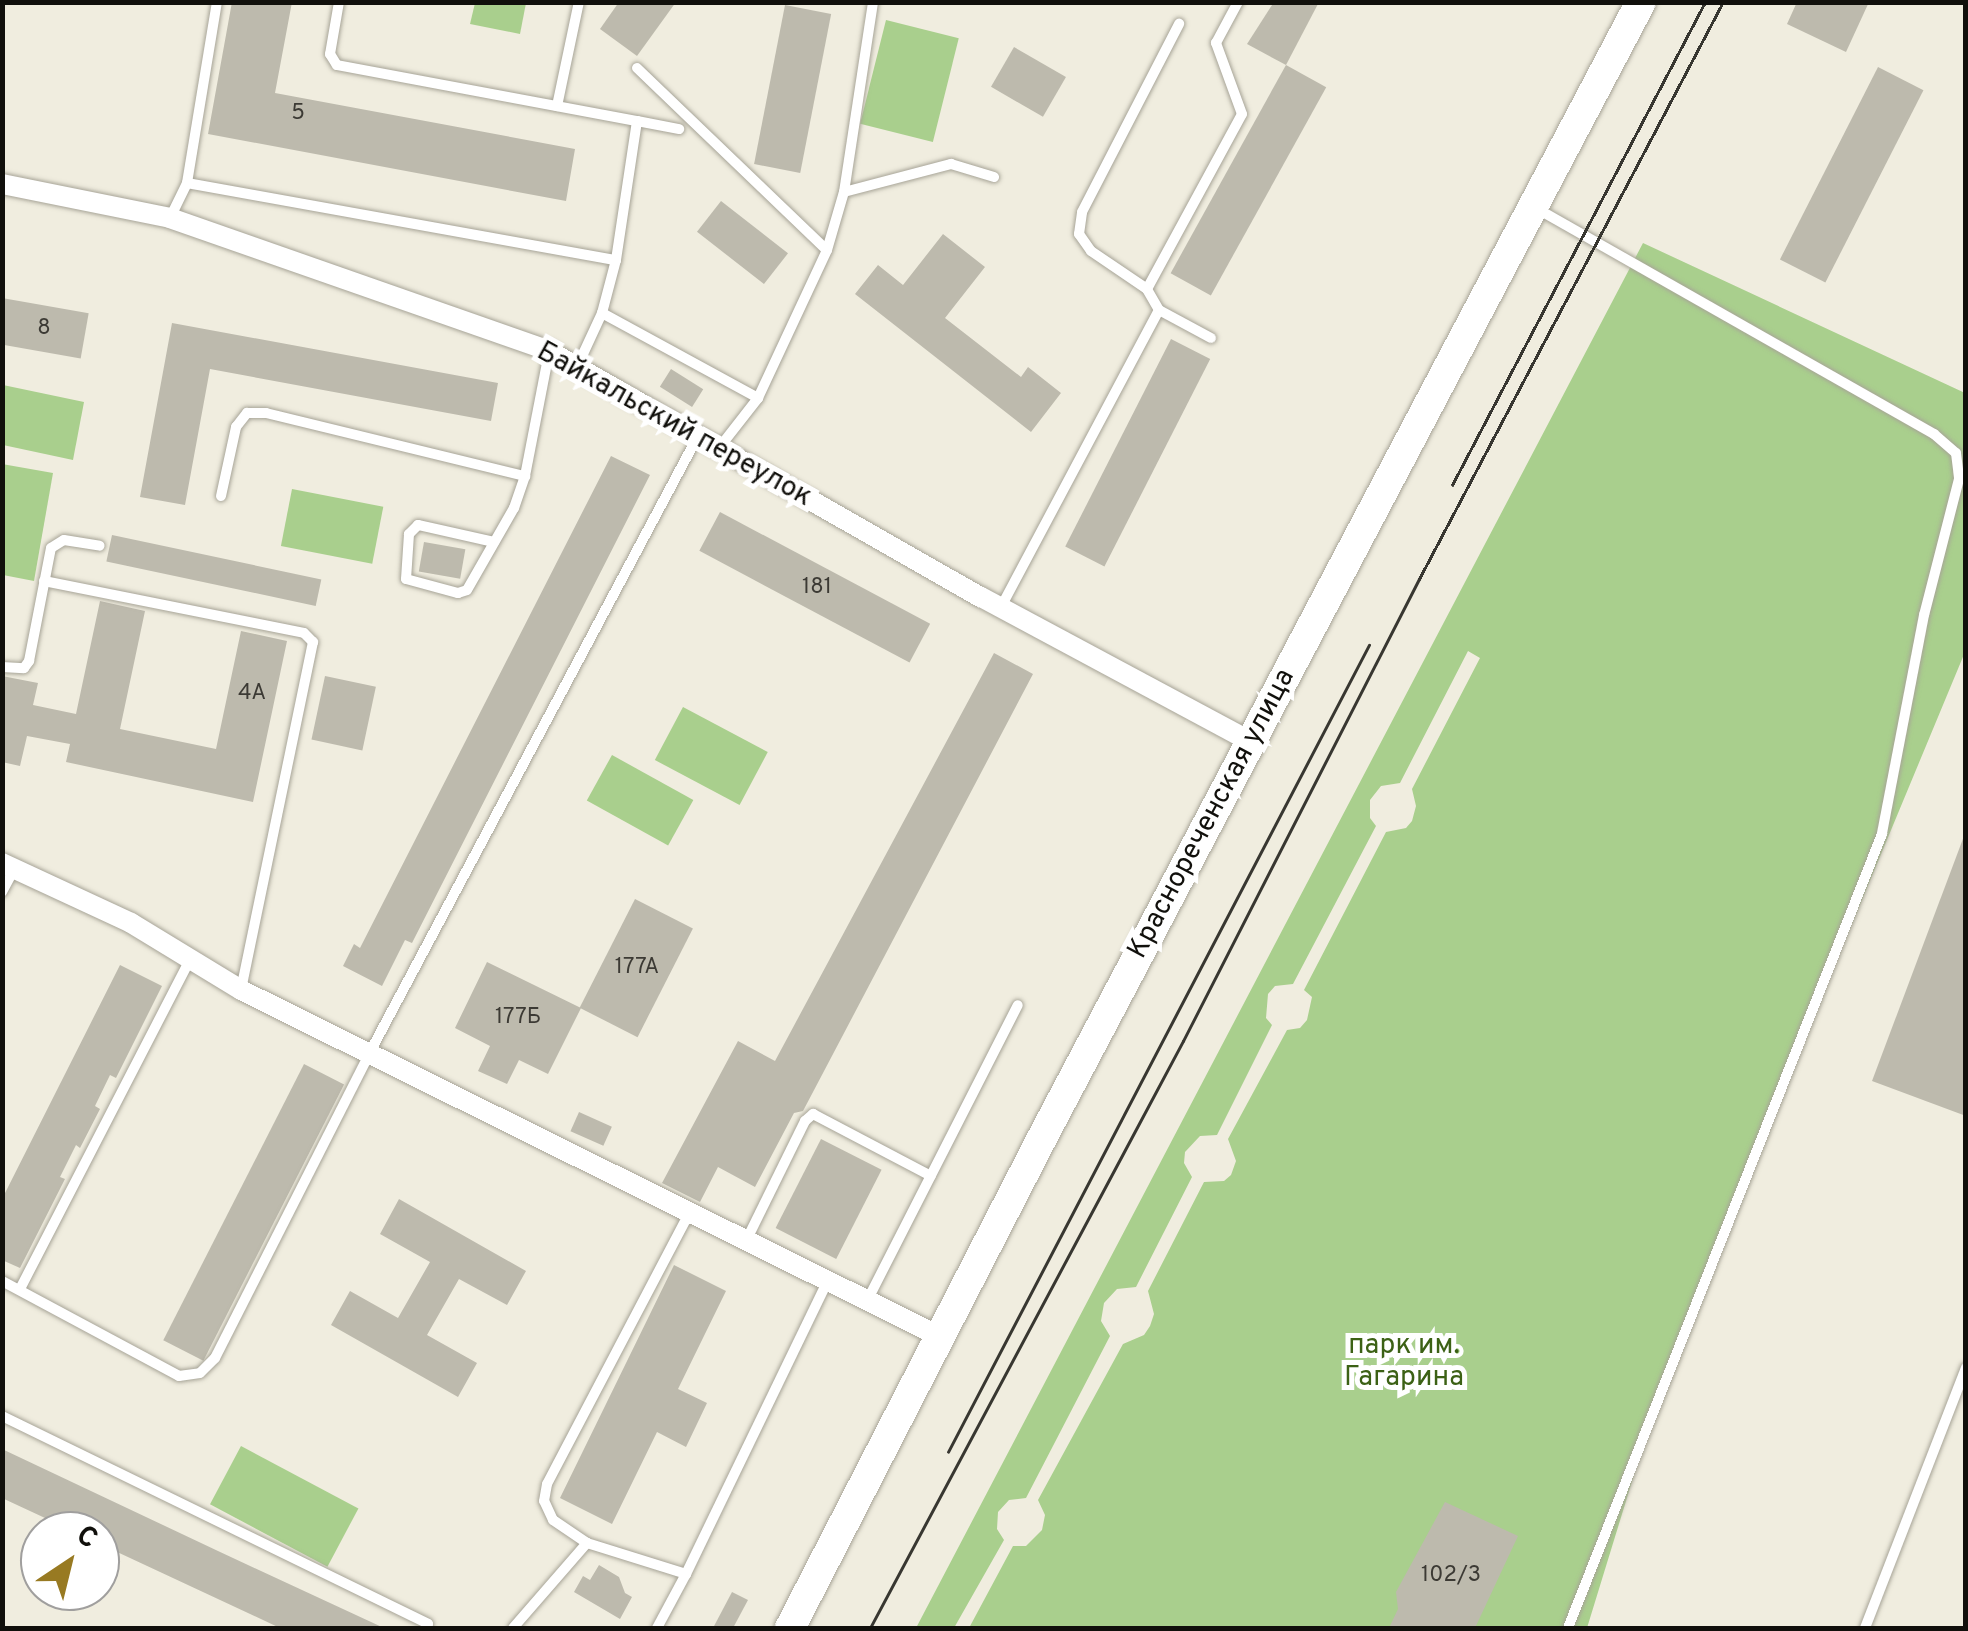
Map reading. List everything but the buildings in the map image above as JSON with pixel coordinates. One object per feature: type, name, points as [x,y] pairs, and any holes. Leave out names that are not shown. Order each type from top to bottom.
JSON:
[{"type":"main road","name":"Краснореченская улица","points":[[790,1628],[1250,741],[1641,2]]},
{"type":"street","name":"Байкальский переулок","points":[[2,184],[170,218],[549,351],[1001,608],[1250,741]]},
{"type":"street","points":[[8,866],[192,957],[241,990],[688,1215],[942,1336]]},
{"type":"lane","points":[[170,218],[187,183],[217,2]]},
{"type":"lane","points":[[339,2],[330,54],[338,65],[679,129]]},
{"type":"lane","points":[[557,106],[580,2]]},
{"type":"lane","points":[[718,448],[758,398],[827,250],[844,192],[873,2]]},
{"type":"lane","points":[[1146,289],[1242,114],[1216,43],[1238,2]]},
{"type":"lane","points":[[1178,24],[1082,212],[1079,234],[1091,252],[1146,289],[1159,310],[1212,338]]},
{"type":"lane","points":[[637,68],[827,250]]},
{"type":"lane","points":[[578,367],[602,313],[616,260],[637,121]]},
{"type":"lane","points":[[844,192],[951,164],[994,178]]},
{"type":"lane","points":[[187,183],[616,260]]},
{"type":"lane","points":[[1535,208],[1960,450],[1956,498],[1924,615],[1882,834],[1568,1628]]},
{"type":"lane","points":[[1001,608],[1159,310]]},
{"type":"lane","points":[[602,313],[758,398]]},
{"type":"lane","points":[[494,542],[418,526],[410,534],[406,579],[458,593],[467,590],[514,508],[525,476],[549,351]]},
{"type":"lane","points":[[221,496],[236,427],[247,413],[266,413],[525,476]]},
{"type":"lane","points":[[2,1282],[179,1376],[200,1373],[215,1358],[370,1052],[698,436]]},
{"type":"lane","points":[[2,667],[24,668],[30,661],[44,580],[56,541],[100,546]]},
{"type":"lane","points":[[44,580],[304,633],[313,642],[241,990]]},
{"type":"lane","points":[[2,892],[8,866]]},
{"type":"lane","points":[[20,1289],[192,957]]},
{"type":"lane","points":[[867,1302],[1018,1005]]},
{"type":"lane","points":[[746,1242],[805,1121],[813,1114],[931,1176]]},
{"type":"lane","points":[[686,1574],[587,1544],[553,1520],[544,1500],[547,1484],[688,1215]]},
{"type":"lane","points":[[656,1628],[827,1282]]},
{"type":"lane","points":[[1865,1628],[1966,1368]]},
{"type":"lane","points":[[2,1416],[427,1626],[440,1628]]},
{"type":"lane","points":[[513,1628],[587,1544]]},
{"type":"green space","points":[[475,3],[526,3],[520,34],[470,24]]},
{"type":"green space","points":[[886,20],[959,38],[933,142],[860,124]]},
{"type":"green space","name":"парк им. Гагарина","points":[[1643,243],[1965,393],[1965,652],[1665,1374],[1587,1628],[969,1628],[1013,1546],[1026,1546],[1042,1530],[1045,1515],[1038,1500],[1123,1344],[1144,1335],[1150,1326],[1154,1314],[1148,1291],[1204,1182],[1224,1181],[1231,1175],[1236,1161],[1228,1139],[1287,1030],[1300,1028],[1307,1020],[1312,997],[1304,990],[1386,832],[1406,828],[1412,821],[1416,806],[1412,789],[1480,658],[1468,651],[1400,783],[1381,786],[1370,800],[1370,818],[1376,826],[1293,984],[1275,986],[1268,994],[1266,1018],[1272,1025],[1217,1135],[1200,1136],[1185,1152],[1184,1163],[1192,1177],[1136,1287],[1117,1289],[1104,1303],[1101,1321],[1110,1336],[1026,1498],[1009,1500],[998,1512],[997,1529],[1004,1540],[954,1628],[916,1628]]},
{"type":"green space","points":[[3,385],[84,402],[73,460],[3,445]]},
{"type":"green space","points":[[2,464],[53,473],[34,581],[3,575]]},
{"type":"green space","points":[[292,489],[383,507],[372,564],[281,546]]},
{"type":"green space","points":[[683,707],[768,752],[740,805],[655,760]]},
{"type":"green space","points":[[612,755],[693,800],[668,846],[587,800]]},
{"type":"green space","points":[[241,1446],[358,1508],[327,1567],[210,1504]]},
{"type":"tram line","points":[[1452,485],[1705,2]]},
{"type":"tram line","points":[[870,1628],[1183,1041],[1419,579],[1723,2]]},
{"type":"tram line","points":[[948,1452],[1369,645]]}]
